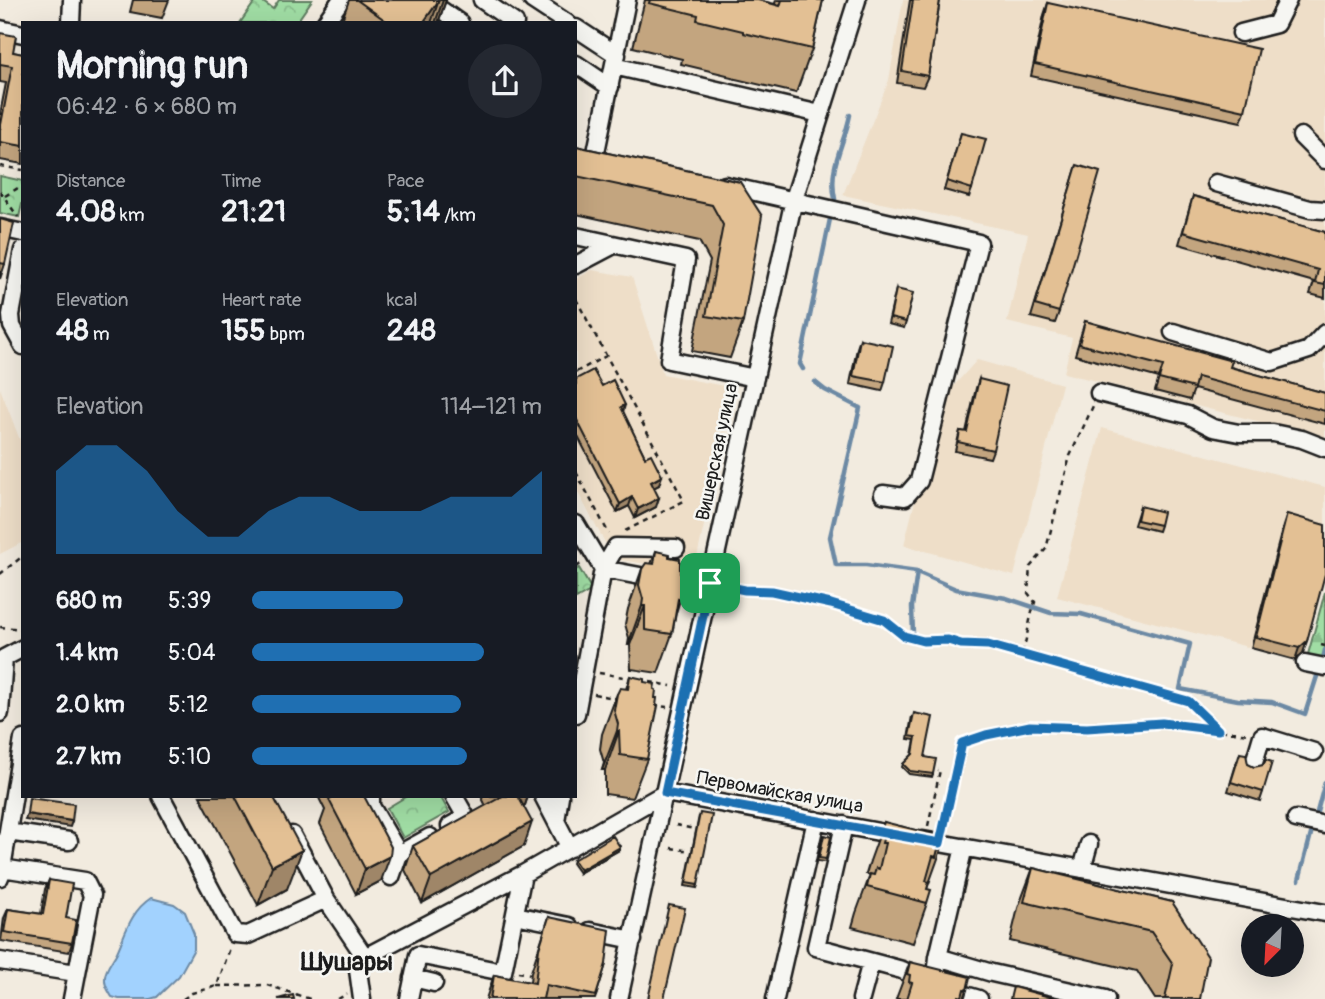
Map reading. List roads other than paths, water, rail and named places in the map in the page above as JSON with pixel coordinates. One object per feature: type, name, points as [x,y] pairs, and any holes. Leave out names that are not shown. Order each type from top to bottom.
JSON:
[{"type":"street","points":[[71,21],[72,0]]},
{"type":"street","points":[[327,21],[341,0]]},
{"type":"street","points":[[427,0],[458,21]]},
{"type":"street","points":[[463,21],[479,0],[512,21]]},
{"type":"street","points":[[532,0],[565,21]]},
{"type":"street","points":[[577,153],[602,158],[610,87],[627,0]]},
{"type":"street","name":"Вишерская улица","points":[[619,999],[794,200],[857,0]]},
{"type":"street","points":[[1241,33],[1276,24],[1288,0]]},
{"type":"street","points":[[0,29],[21,34]]},
{"type":"street","points":[[577,29],[616,61],[820,114]]},
{"type":"street","points":[[577,65],[610,87]]},
{"type":"street","points":[[1301,136],[1325,160]]},
{"type":"street","points":[[715,183],[979,243],[919,481],[905,497],[883,494]]},
{"type":"street","points":[[1216,183],[1325,211]]},
{"type":"street","points":[[0,228],[21,225]]},
{"type":"street","points":[[577,236],[686,260],[669,360],[755,379]]},
{"type":"street","points":[[577,264],[614,245]]},
{"type":"street","points":[[21,261],[11,315],[6,325],[21,344]]},
{"type":"street","points":[[1173,332],[1272,362],[1310,350],[1325,333]]},
{"type":"street","points":[[1099,393],[1188,415],[1213,428],[1239,433],[1282,435],[1325,448]]},
{"type":"street","points":[[577,526],[603,569]]},
{"type":"street","points":[[577,709],[603,569],[616,547],[676,548]]},
{"type":"street","points":[[603,569],[710,586]]},
{"type":"street","points":[[2,658],[21,649]]},
{"type":"street","points":[[2,658],[21,664]]},
{"type":"street","points":[[0,713],[2,658]]},
{"type":"street","points":[[1305,663],[1325,667]]},
{"type":"street","points":[[1253,766],[1262,736],[1314,752]]},
{"type":"street","points":[[21,752],[1,873],[85,881],[92,895],[72,999]]},
{"type":"street","points":[[362,999],[358,970],[365,957],[523,874],[665,793]]},
{"type":"street","name":"Первомайская улица","points":[[665,793],[1325,913]]},
{"type":"street","points":[[162,798],[235,934],[248,935],[326,899]]},
{"type":"street","points":[[374,798],[371,806],[399,854]]},
{"type":"street","points":[[391,877],[399,854],[466,817],[455,798]]},
{"type":"street","points":[[544,798],[570,848]]},
{"type":"street","points":[[556,821],[561,798]]},
{"type":"street","points":[[283,819],[326,899],[365,957]]},
{"type":"street","points":[[1296,819],[1325,825]]},
{"type":"street","points":[[775,999],[816,820]]},
{"type":"street","points":[[844,825],[816,947],[902,970],[935,986],[979,999]]},
{"type":"street","points":[[8,832],[69,841]]},
{"type":"street","points":[[1082,869],[1089,844]]},
{"type":"street","points":[[935,986],[938,957],[964,847]]},
{"type":"street","points":[[1035,880],[1039,861]]},
{"type":"street","points":[[418,956],[503,972],[523,874]]},
{"type":"street","points":[[515,915],[632,940]]},
{"type":"street","points":[[409,936],[418,956],[409,999]]},
{"type":"street","points":[[938,957],[992,973],[1106,999]]},
{"type":"street","points":[[0,961],[76,973]]},
{"type":"street","points":[[861,999],[871,962]]},
{"type":"street","points":[[986,999],[992,973]]},
{"type":"street","points":[[414,978],[434,983]]},
{"type":"water","points":[[151,898],[174,904],[185,912],[194,934],[194,949],[179,976],[157,997],[112,997],[105,983],[106,971],[134,916]]},
{"type":"waterway","points":[[835,199],[835,166],[850,115]]},
{"type":"waterway","points":[[803,369],[800,364],[830,219]]},
{"type":"waterway","points":[[815,382],[860,408],[830,537],[836,565],[866,565],[917,572],[956,589],[1006,598],[1051,613],[1081,614],[1190,644],[1180,689],[1238,700],[1272,702],[1305,714],[1319,670]]},
{"type":"waterway","points":[[913,634],[912,607],[917,572]]},
{"type":"waterway","points":[[1322,663],[1325,650]]},
{"type":"waterway","points":[[1317,812],[1325,782]]},
{"type":"waterway","points":[[1299,880],[1311,834]]},
{"type":"district","name":"Шушары","points":[[347,962]]}]
